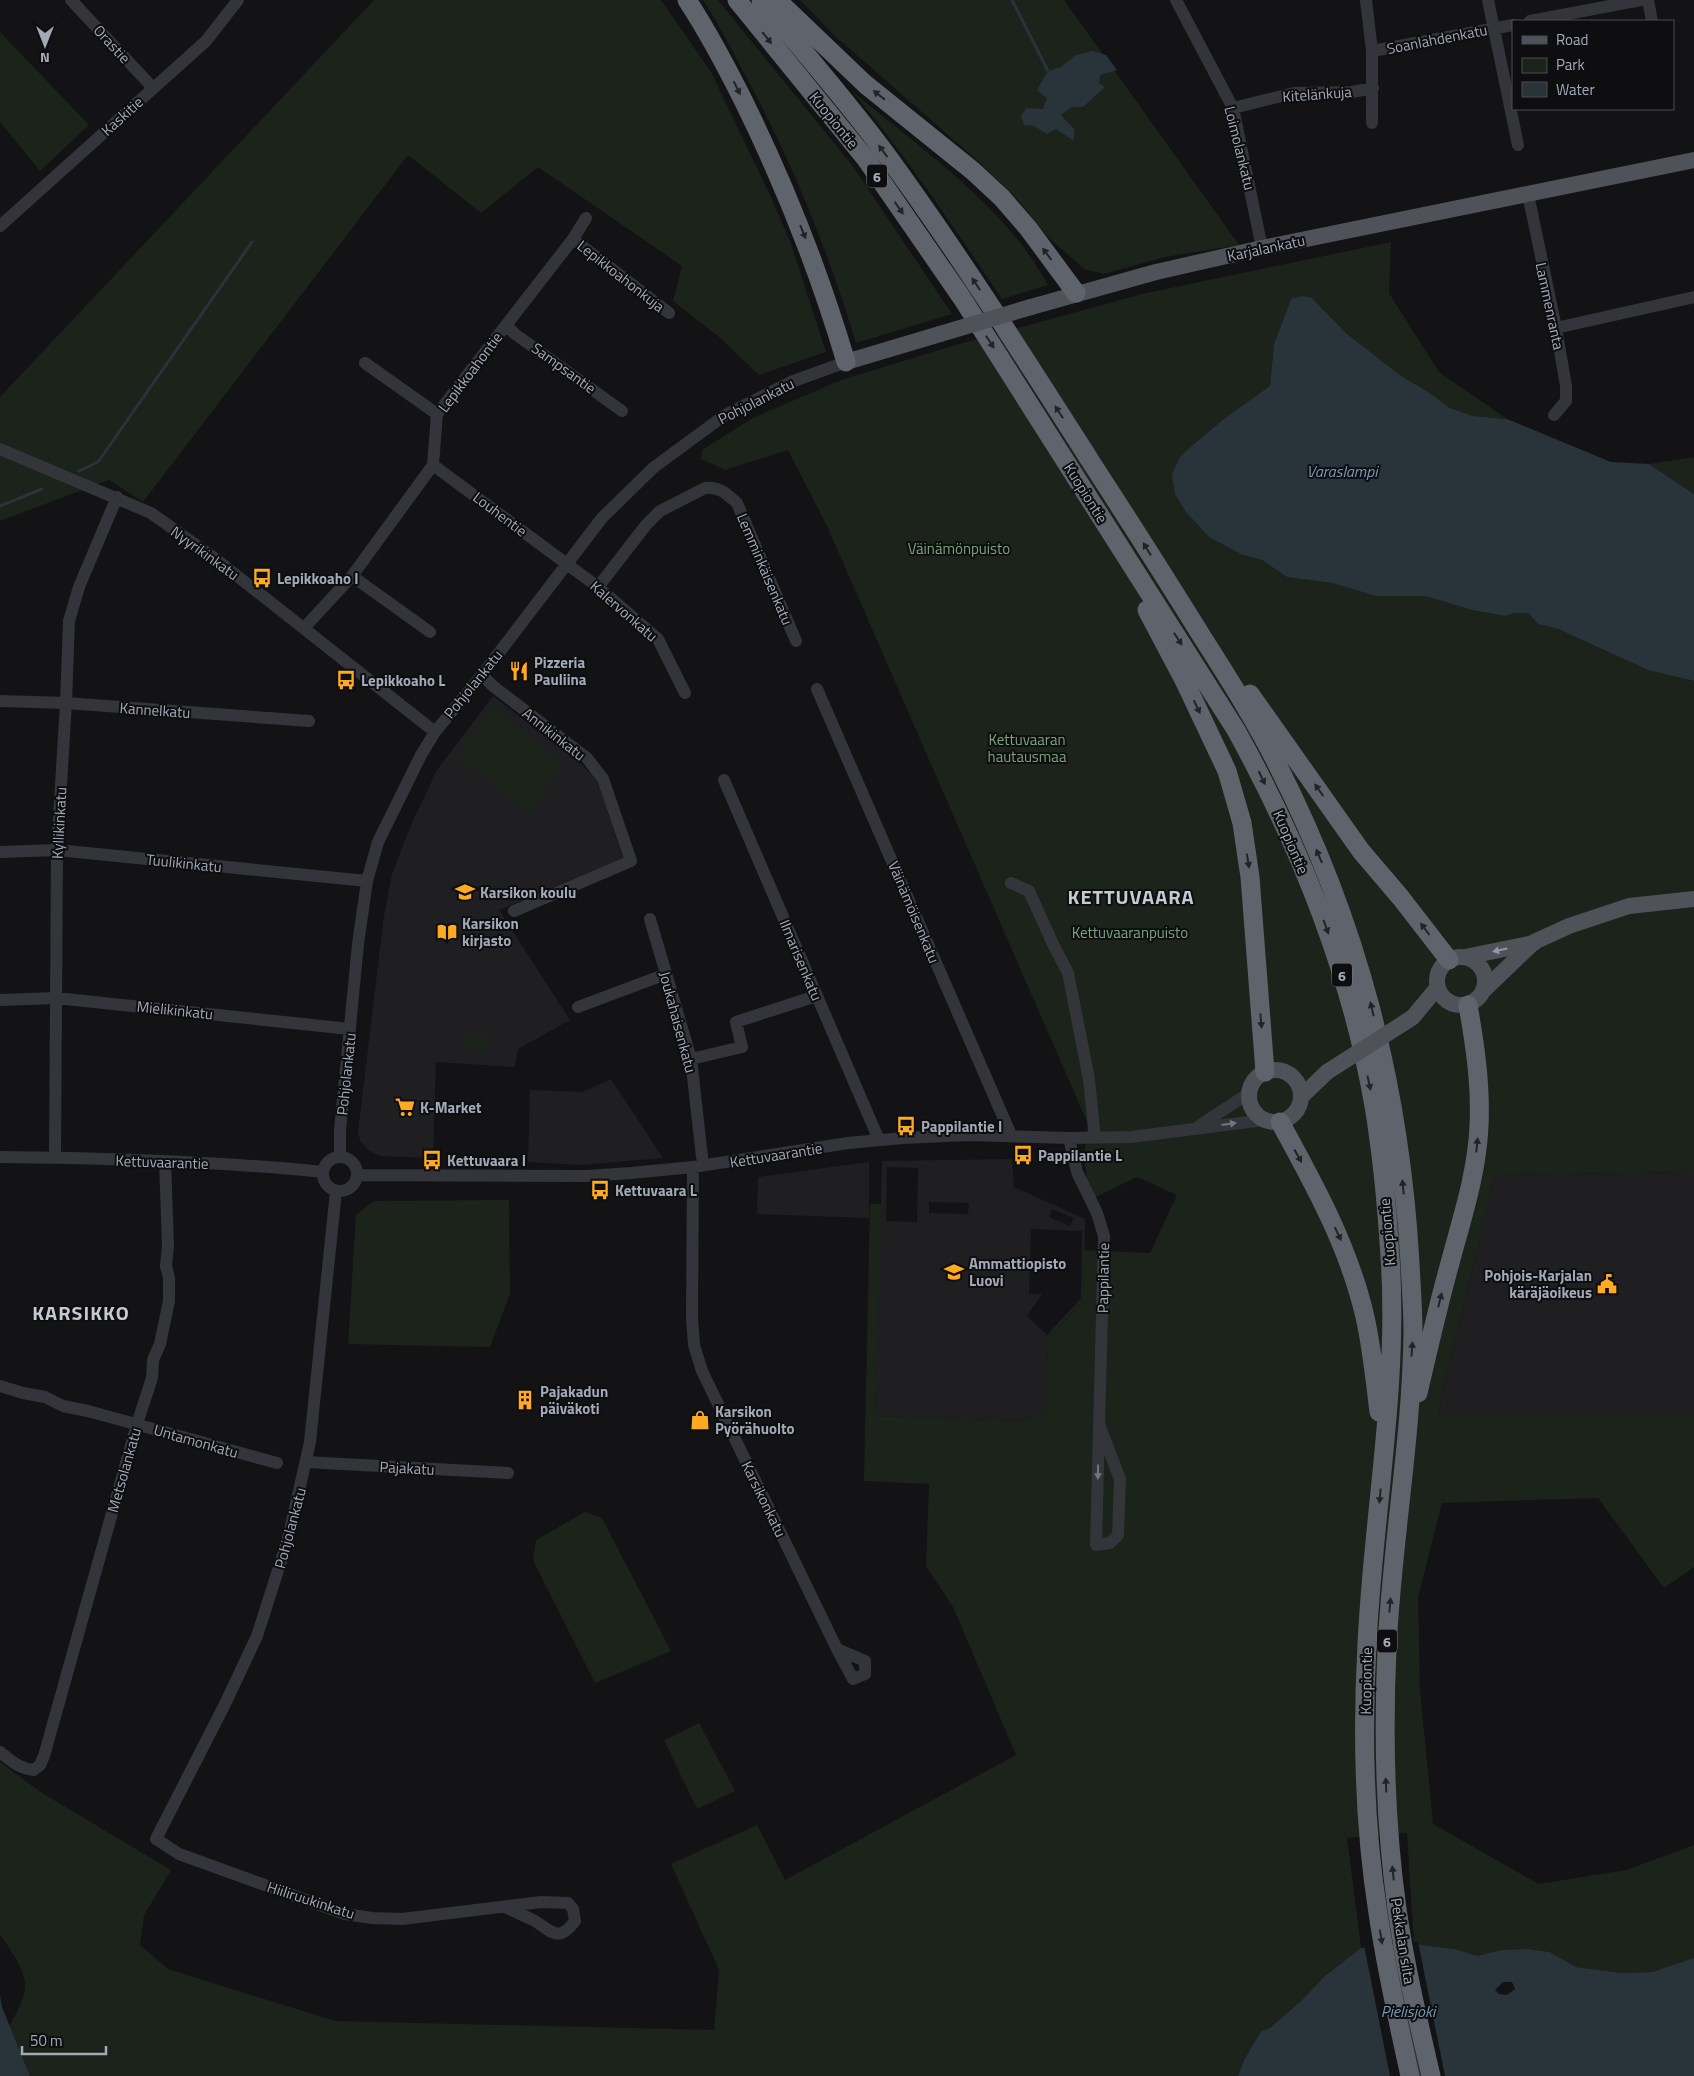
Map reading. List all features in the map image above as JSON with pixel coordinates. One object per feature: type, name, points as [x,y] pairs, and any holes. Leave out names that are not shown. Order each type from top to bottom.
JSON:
[{"type":"highway","points":[[687,0],[728,70],[784,187],[827,299],[846,362]]},
{"type":"highway","name":"Kuopiontie","points":[[736,0],[877,176],[962,298],[1236,730],[1257,767],[1275,805],[1319,906],[1338,959],[1351,1005],[1374,1106],[1390,1259],[1392,1328],[1385,1448],[1367,1642],[1365,1744],[1369,1836]]},
{"type":"highway","name":"Kuopiontie","points":[[761,0],[881,148],[950,246],[1022,354],[1173,590],[1253,721],[1289,789],[1337,898],[1356,953],[1370,1000],[1393,1103],[1410,1257],[1413,1331],[1405,1450],[1387,1643],[1386,1744],[1389,1834]]},
{"type":"highway","points":[[777,0],[825,48],[865,84],[973,171],[1002,198],[1028,228],[1076,293]]},
{"type":"highway","points":[[1123,553],[1153,623],[1184,680],[1227,770],[1239,814],[1250,877],[1265,1072]]},
{"type":"highway","points":[[1173,590],[1279,733],[1361,851],[1457,959]]},
{"type":"highway","points":[[1405,1450],[1439,1302],[1476,1161],[1479,1126],[1476,1054],[1460,1004]]},
{"type":"highway","points":[[1272,1121],[1317,1189],[1344,1247],[1365,1317],[1385,1448]]},
{"type":"highway","name":"Pekkalan silta","points":[[1389,1834],[1397,1908],[1408,1974],[1430,2076]]},
{"type":"highway","name":"Pekkalan silta","points":[[1369,1836],[1377,1910],[1388,1978],[1410,2076]]},
{"type":"main road","name":"Karjalankatu","points":[[846,362],[1109,284],[1262,248],[1694,160]]},
{"type":"main road","points":[[1460,1004],[1440,995],[1437,988],[1438,972],[1457,959],[1534,942],[1569,926],[1629,906],[1694,899]]},
{"type":"main road","points":[[1301,1097],[1298,1083],[1280,1071],[1265,1072],[1254,1080],[1249,1094],[1252,1109],[1272,1121],[1294,1113],[1301,1097],[1327,1072],[1410,1019],[1480,997],[1484,990],[1534,942]]},
{"type":"main road","points":[[1457,959],[1478,964],[1485,976],[1484,990]]},
{"type":"main road","points":[[1410,1019],[1437,988]]},
{"type":"main road","points":[[1293,1078],[1327,1072]]},
{"type":"street","name":"Orastie","points":[[71,0],[153,88]]},
{"type":"street","name":"Kaskitie","points":[[0,226],[206,41],[238,0]]},
{"type":"street","name":"Loimolankatu","points":[[1176,0],[1233,108],[1262,248]]},
{"type":"street","points":[[1366,0],[1372,51]]},
{"type":"street","points":[[1488,0],[1518,145]]},
{"type":"street","points":[[1535,20],[1641,0]]},
{"type":"street","points":[[1648,0],[1652,20]]},
{"type":"street","name":"Soanlahdenkatu","points":[[1372,123],[1372,51],[1512,24]]},
{"type":"street","name":"Kitelänkuja","points":[[1233,108],[1294,93],[1352,92],[1373,88]]},
{"type":"street","name":"Lammenranta","points":[[1528,194],[1556,328],[1567,394],[1566,400],[1554,415]]},
{"type":"street","name":"Lepikkoahontie","points":[[433,465],[437,414],[573,239],[586,218]]},
{"type":"street","name":"Lepikkoahonkuja","points":[[573,239],[669,314]]},
{"type":"street","points":[[1556,328],[1694,297]]},
{"type":"street","name":"Sampsantie","points":[[506,325],[515,334],[622,411]]},
{"type":"street","name":"Pohjolankatu","points":[[340,1157],[340,1130],[358,944],[367,881],[378,842],[420,755],[435,732],[482,675],[602,518],[653,468],[724,415],[791,382],[846,362]]},
{"type":"street","points":[[365,363],[437,414]]},
{"type":"street","name":"Nyyrikinkatu","points":[[0,448],[151,513],[217,560],[435,732]]},
{"type":"street","points":[[304,628],[352,576],[433,465]]},
{"type":"street","name":"Louhentie","points":[[433,465],[566,563]]},
{"type":"street","name":"Lemminkäisenkatu","points":[[598,587],[646,525],[660,511],[705,488],[712,487],[726,493],[737,503],[796,640]]},
{"type":"street","name":"Kyllikinkatu","points":[[55,1158],[57,850],[69,621],[72,604],[117,497]]},
{"type":"street","name":"Kalervonkatu","points":[[566,563],[598,587],[658,639],[685,693]]},
{"type":"street","points":[[352,576],[430,632]]},
{"type":"street","name":"Annikinkatu","points":[[482,675],[493,686],[587,758],[602,779],[631,861],[514,911]]},
{"type":"street","name":"Väinämöisenkatu","points":[[817,689],[1011,1135]]},
{"type":"street","name":"Kannelkatu","points":[[0,701],[66,703],[309,721]]},
{"type":"street","name":"Ilmarisenkatu","points":[[724,780],[879,1140]]},
{"type":"street","name":"Tuulikinkatu","points":[[0,852],[57,850],[367,881]]},
{"type":"street","points":[[1011,883],[1029,891],[1052,944],[1068,973],[1089,1079],[1095,1138]]},
{"type":"street","name":"Joukahaisenkatu","points":[[650,919],[691,1059],[702,1157]]},
{"type":"street","points":[[578,1007],[666,974]]},
{"type":"street","points":[[691,1059],[742,1047],[736,1022],[816,996]]},
{"type":"street","name":"Mielikinkatu","points":[[0,1000],[56,998],[350,1029]]},
{"type":"street","name":"Kettuvaarantie","points":[[1194,1129],[1249,1094]]},
{"type":"street","name":"Kettuvaarantie","points":[[357,1175],[587,1176],[693,1167],[879,1140],[942,1136],[1011,1135],[1095,1138],[1144,1136],[1272,1121]]},
{"type":"street","name":"Pappilantie","points":[[1069,1138],[1077,1172],[1096,1213],[1104,1236],[1097,1480],[1096,1546],[1110,1543],[1118,1535],[1120,1479],[1099,1424]]},
{"type":"street","name":"Kettuvaarantie","points":[[0,1157],[275,1167],[323,1172]]},
{"type":"street","points":[[340,1157],[352,1162],[356,1168],[357,1175],[350,1188],[336,1191],[325,1181],[323,1172],[329,1161],[340,1157]]},
{"type":"street","name":"Metsolankatu","points":[[0,1752],[25,1769],[34,1770],[40,1765],[44,1756],[137,1424],[152,1378],[153,1360],[160,1344],[169,1301],[169,1278],[166,1266],[168,1246],[166,1162]]},
{"type":"street","name":"Karsikonkatu","points":[[693,1167],[692,1317],[694,1345],[702,1371],[710,1388],[837,1648]]},
{"type":"street","name":"Pohjolankatu","points":[[156,1839],[229,1696],[257,1636],[288,1540],[306,1462],[321,1346],[336,1191]]},
{"type":"street","name":"Untamonkatu","points":[[0,1386],[22,1393],[45,1396],[68,1407],[137,1424],[277,1464]]},
{"type":"street","name":"Pajakatu","points":[[306,1462],[508,1472]]},
{"type":"street","name":"Hiiliruukinkatu","points":[[156,1839],[178,1854],[344,1914],[372,1918],[402,1919],[542,1902],[568,1903],[573,1909],[575,1921],[569,1930],[560,1933],[548,1932],[536,1922],[505,1907]]},
{"type":"shaded area","name":"Karsikon koulu","points":[[493,696],[581,764],[593,776],[599,786],[623,858],[499,910],[570,1020],[518,1049],[515,1067],[436,1062],[433,1158],[380,1156],[368,1150],[360,1141],[358,1131],[384,916],[392,874],[411,825],[437,770]]},
{"type":"shaded area","points":[[611,1079],[663,1158],[581,1165],[528,1162],[530,1090],[583,1092]]},
{"type":"shaded area","name":"Ammattiopisto Luovi","points":[[1012,1159],[1014,1187],[1085,1219],[1084,1300],[1048,1339],[1046,1413],[1024,1421],[875,1416],[882,1161]],"holes":[[[887,1167],[918,1168],[917,1222],[886,1221]],[[929,1202],[969,1203],[968,1214],[929,1213]],[[1052,1209],[1074,1218],[1070,1226],[1049,1217]],[[1031,1229],[1082,1231],[1081,1298],[1047,1335],[1027,1316],[1042,1294],[1029,1294]]]},
{"type":"shaded area","points":[[869,1162],[869,1218],[757,1214],[758,1177]]},
{"type":"shaded area","points":[[1694,1172],[1694,1416],[1438,1414],[1495,1175]]},
{"type":"green space","points":[[374,0],[661,0],[711,72],[770,195],[791,244],[826,352],[759,375],[719,337],[673,301],[682,266],[538,167],[481,213],[408,155],[143,502],[109,480],[0,521],[0,397]]},
{"type":"green space","points":[[703,0],[718,0],[852,165],[952,314],[856,343],[821,239],[793,172],[761,105]]},
{"type":"green space","points":[[800,0],[1064,0],[1239,245],[1165,257],[1104,274],[1084,269],[1047,236],[1017,199],[979,162],[836,37]]},
{"type":"green space","points":[[0,32],[89,125],[40,171],[0,122]]},
{"type":"green space","points":[[852,91],[981,199],[1022,245],[1048,285],[1002,299],[911,167]]},
{"type":"green space","points":[[1391,242],[1389,293],[1439,372],[1507,419],[1473,416],[1450,408],[1430,393],[1400,375],[1346,333],[1312,298],[1291,300],[1274,344],[1270,386],[1226,417],[1194,444],[1243,555],[1262,560],[1287,577],[1332,583],[1376,596],[1425,596],[1472,610],[1505,616],[1514,613],[1528,613],[1538,624],[1558,629],[1648,670],[1694,681],[1694,1172],[1495,1175],[1438,1413],[1694,1416],[1694,1567],[1664,1588],[1598,1498],[1442,1503],[1418,1598],[1420,1690],[1433,1824],[1539,1884],[1626,1870],[1694,1845],[1694,1958],[1652,1972],[1622,1973],[1575,1967],[1550,1952],[1530,1949],[1501,1950],[1477,1956],[1455,1949],[1414,1944],[1407,1833],[1347,1838],[1361,1948],[1328,1973],[1279,2022],[1261,2031],[1244,2060],[1238,2076],[30,2076],[9,2026],[24,1993],[24,1977],[15,1957],[0,1935],[0,1762],[42,1793],[171,1870],[144,1915],[140,1945],[168,1969],[335,2021],[714,2030],[719,1970],[671,1864],[757,1825],[785,1880],[1016,1755],[953,1607],[926,1566],[929,1484],[864,1481],[870,1204],[882,1204],[875,1416],[1024,1421],[1046,1413],[1048,1339],[1084,1300],[1084,1250],[1150,1253],[1177,1195],[1137,1177],[1090,1200],[1084,1159],[1088,1124],[828,528],[788,450],[725,470],[701,459],[702,450],[753,418],[841,380],[949,347],[1142,294]]},
{"type":"green space","points":[[1694,457],[1694,494],[1649,464]]},
{"type":"green space","points":[[494,708],[565,765],[528,812],[456,754]]},
{"type":"green space","points":[[462,1035],[488,1035],[488,1049],[462,1048]]},
{"type":"green space","points":[[509,1200],[510,1294],[490,1347],[348,1344],[356,1215],[374,1201]]},
{"type":"green space","points":[[585,1512],[602,1518],[671,1651],[595,1683],[533,1560],[536,1540]]},
{"type":"green space","points":[[699,1723],[735,1791],[697,1809],[664,1740]]},
{"type":"water","points":[[1093,51],[1106,55],[1117,70],[1100,75],[1099,83],[1105,87],[1083,107],[1072,107],[1061,115],[1074,129],[1074,141],[1056,129],[1047,134],[1034,126],[1024,125],[1021,116],[1026,108],[1043,109],[1047,98],[1037,90],[1048,71],[1061,67],[1076,55]]},
{"type":"water","name":"Varaslampi","points":[[1302,296],[1312,298],[1346,333],[1400,375],[1430,393],[1450,408],[1473,416],[1507,419],[1611,462],[1649,464],[1694,494],[1694,681],[1648,670],[1558,629],[1538,624],[1528,613],[1514,613],[1505,616],[1472,610],[1425,596],[1376,596],[1332,583],[1287,577],[1262,560],[1243,555],[1209,537],[1186,512],[1175,494],[1172,474],[1180,457],[1194,444],[1226,417],[1270,386],[1274,344],[1291,299]]},
{"type":"water","name":"Pielisjoki","points":[[1414,1944],[1455,1949],[1477,1956],[1501,1950],[1529,1949],[1550,1952],[1576,1967],[1622,1973],[1652,1972],[1694,1958],[1694,2076],[1238,2076],[1244,2060],[1261,2031],[1270,2028],[1302,2000],[1326,1975],[1361,1948]],"holes":[[[1503,1982],[1512,1982],[1515,1989],[1507,1995],[1499,1994],[1495,1990]]]},
{"type":"water","points":[[0,1995],[2,2007],[30,2076],[0,2076]]},
{"type":"pier","points":[[1381,1942],[1418,2076],[1390,2076],[1364,1945]]},
{"type":"pier","points":[[1395,1942],[1418,1942],[1445,2076],[1422,2076]]},
{"type":"waterway","points":[[1012,0],[1048,71]]},
{"type":"waterway","points":[[79,471],[98,462],[252,242]]},
{"type":"waterway","points":[[0,506],[42,489]]},
{"type":"place","name":"Lepikkoaho I","points":[[262,578]]},
{"type":"place","name":"Pizzeria Pauliina","points":[[519,671]]},
{"type":"place","name":"Lepikkoaho L","points":[[346,680]]},
{"type":"place","name":"Karsikon koulu","points":[[465,892]]},
{"type":"place","name":"Karsikon kirjasto","points":[[447,932]]},
{"type":"place","name":"K-Market","points":[[405,1107]]},
{"type":"place","name":"Pappilantie I","points":[[906,1126]]},
{"type":"place","name":"Pappilantie L","points":[[1023,1155]]},
{"type":"place","name":"Kettuvaara I","points":[[432,1160]]},
{"type":"place","name":"Kettuvaara L","points":[[600,1190]]},
{"type":"place","name":"Ammattiopisto Luovi","points":[[954,1272]]},
{"type":"place","name":"Pohjois-Karjalan käräjäoikeus","points":[[1607,1284]]},
{"type":"place","name":"Pajakadun päiväkoti","points":[[525,1400]]},
{"type":"place","name":"Karsikon Pyörähuolto","points":[[700,1420]]},
{"type":"district","name":"KETTUVAARA","points":[[1131,896]]},
{"type":"district","name":"KARSIKKO","points":[[81,1312]]},
{"type":"park label","name":"Väinämönpuisto","points":[[959,548]]},
{"type":"park label","name":"Kettuvaaran hautausmaa","points":[[1027,748]]},
{"type":"park label","name":"Kettuvaaranpuisto","points":[[1130,932]]}]
